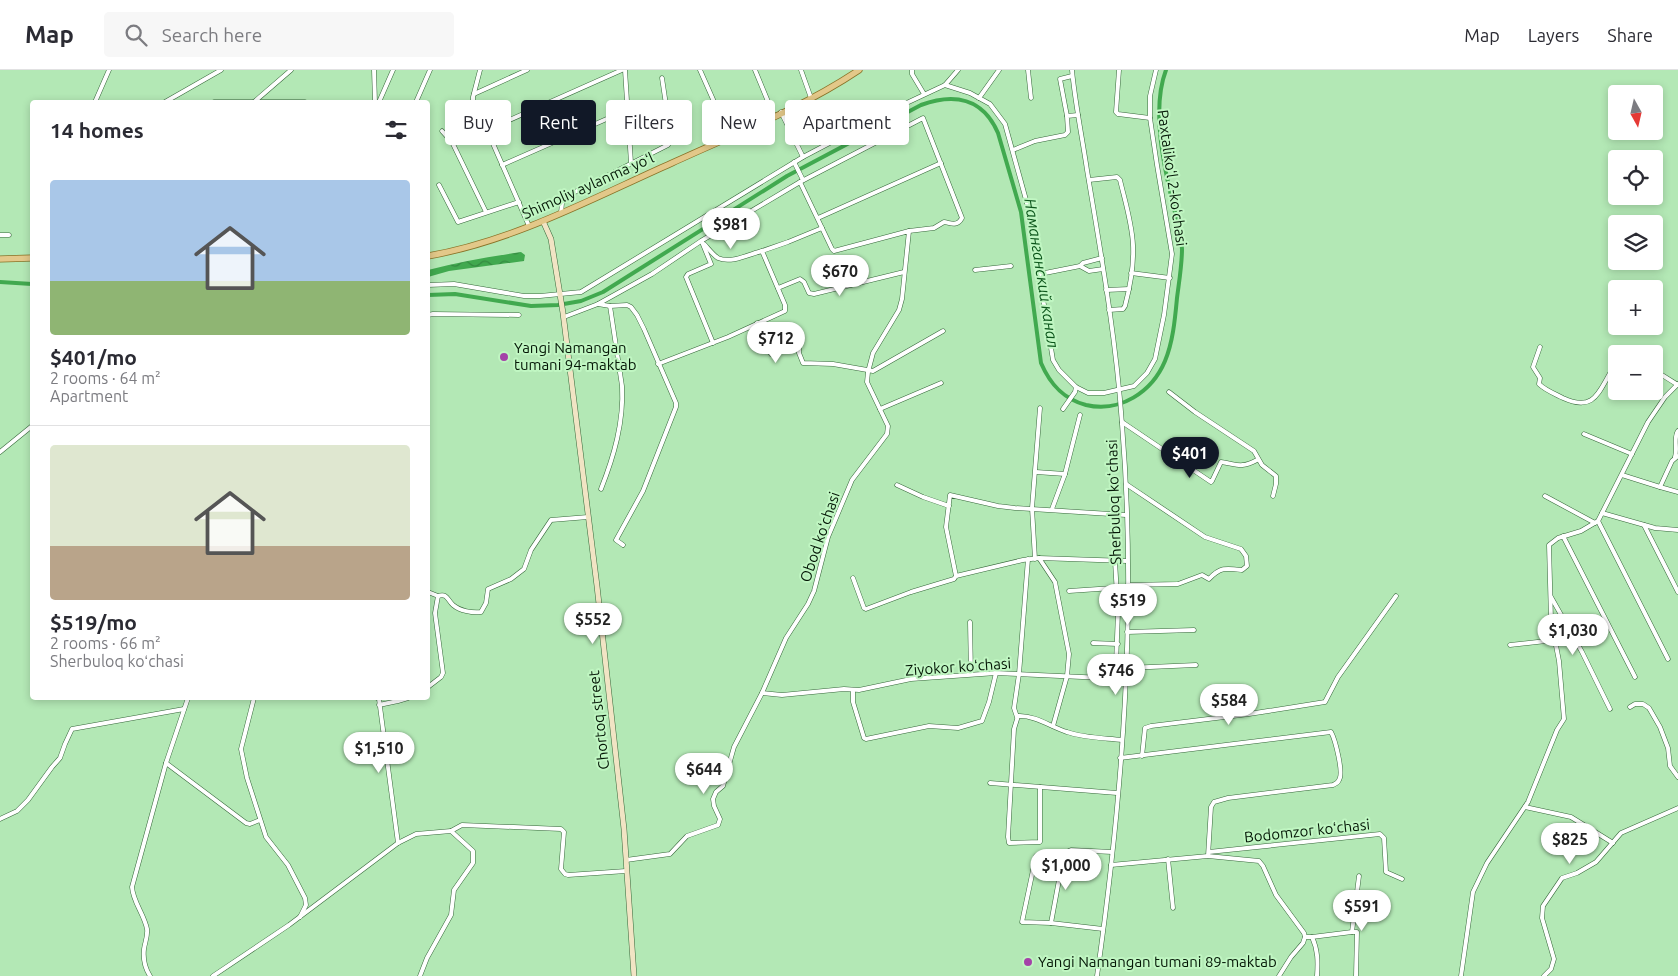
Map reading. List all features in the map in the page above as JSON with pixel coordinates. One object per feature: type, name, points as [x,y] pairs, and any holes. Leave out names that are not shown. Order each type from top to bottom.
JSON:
[{"type":"main road","name":"Shimoliy aylanma yoʻl","points":[[775,115],[834,87],[859,70]]},
{"type":"main road","name":"Shimoliy aylanma yoʻl","points":[[430,256],[502,238],[711,145]]},
{"type":"main road","name":"Chortoq street","points":[[543,221],[551,239],[564,315],[623,824],[634,976]]},
{"type":"main road","points":[[0,258],[30,258]]},
{"type":"street","points":[[97,100],[109,70]]},
{"type":"street","points":[[168,100],[221,70]]},
{"type":"street","points":[[256,100],[291,70]]},
{"type":"street","points":[[374,70],[375,100]]},
{"type":"street","points":[[380,100],[393,70]]},
{"type":"street","points":[[417,100],[430,70]]},
{"type":"street","points":[[473,100],[480,70]]},
{"type":"street","points":[[474,94],[527,70]]},
{"type":"street","points":[[511,119],[623,70],[626,100]]},
{"type":"street","points":[[700,70],[713,100]]},
{"type":"street","points":[[754,70],[767,100]]},
{"type":"street","points":[[801,70],[811,98]]},
{"type":"street","points":[[912,70],[912,74],[924,94]]},
{"type":"street","points":[[430,285],[454,284],[524,296],[574,294],[589,288],[794,162],[924,94],[945,85],[958,70]]},
{"type":"street","points":[[979,98],[999,70]]},
{"type":"street","points":[[1028,70],[1031,98]]},
{"type":"street","name":"Sherbuloq koʻchasi","points":[[1072,70],[1109,310],[1122,415],[1126,483],[1127,668],[1111,865],[1097,976]]},
{"type":"street","points":[[1119,70],[1116,112],[1118,114],[1150,118]]},
{"type":"street","name":"Paxtalikoʻl 2-koʻchasi","points":[[1075,390],[1095,394],[1134,386],[1147,372],[1155,359],[1170,278],[1172,254],[1150,118],[1150,96],[1156,70]]},
{"type":"street","points":[[1013,150],[1035,141],[1066,135],[1068,132],[1060,79],[1072,76]]},
{"type":"street","points":[[561,213],[562,203],[569,195],[631,162],[668,146],[671,138],[662,78]]},
{"type":"street","points":[[945,85],[970,93],[990,104],[1005,124],[1028,207],[1053,360],[1075,390],[1064,408]]},
{"type":"street","points":[[781,112],[803,157]]},
{"type":"street","points":[[1066,116],[1078,115]]},
{"type":"street","points":[[564,315],[598,304],[652,274],[801,181],[922,118],[924,118],[961,214],[961,220],[954,224],[945,222],[934,228],[909,232],[834,251],[822,228],[801,181],[794,162]]},
{"type":"street","points":[[502,165],[606,119]]},
{"type":"street","points":[[442,131],[452,142],[486,212]]},
{"type":"street","points":[[493,145],[529,226]]},
{"type":"street","points":[[630,145],[631,162]]},
{"type":"street","points":[[818,218],[941,163]]},
{"type":"street","points":[[1089,180],[1117,177],[1120,180],[1133,245],[1129,289],[1124,308],[1109,310]]},
{"type":"street","points":[[439,185],[458,222],[519,202]]},
{"type":"street","points":[[702,242],[718,258],[733,260],[788,242],[822,228]]},
{"type":"street","points":[[868,372],[873,353],[899,310],[902,300],[909,232]]},
{"type":"street","points":[[0,235],[9,235]]},
{"type":"street","points":[[702,242],[711,264],[688,274],[686,277],[713,343]]},
{"type":"street","points":[[658,364],[713,343],[785,310],[785,305],[762,251]]},
{"type":"street","points":[[1040,274],[1080,266],[1083,263],[1102,258]]},
{"type":"street","points":[[976,270],[1011,266]]},
{"type":"street","points":[[1080,266],[1089,271],[1103,269]]},
{"type":"street","points":[[778,288],[800,279],[804,282],[809,293],[814,294],[904,272]]},
{"type":"street","points":[[1131,273],[1170,278]]},
{"type":"street","points":[[1106,290],[1129,289]]},
{"type":"street","points":[[598,304],[610,306],[627,305],[631,307],[644,330],[676,401],[676,407],[643,490],[616,540],[623,545]]},
{"type":"street","points":[[601,489],[618,436],[623,399],[610,306]]},
{"type":"street","points":[[430,315],[519,314]]},
{"type":"street","points":[[757,323],[771,354],[797,345],[799,346],[799,353],[803,364],[833,364],[868,372],[880,368],[943,332]]},
{"type":"street","points":[[1540,347],[1534,367],[1540,378],[1539,384],[1572,402],[1586,404],[1591,401],[1608,377]]},
{"type":"street","name":"Obod koʻchasi","points":[[762,693],[786,638],[814,592],[828,537],[852,480],[887,434],[888,426],[868,382],[868,372]]},
{"type":"street","points":[[1461,976],[1474,892],[1487,863],[1525,807],[1550,752],[1557,730],[1564,719],[1560,670],[1551,620],[1549,547],[1552,541],[1581,531],[1596,522],[1602,514],[1651,418],[1665,397],[1678,384],[1663,375]]},
{"type":"street","points":[[880,409],[941,383]]},
{"type":"street","points":[[1169,392],[1195,412],[1254,451],[1257,460],[1276,476],[1273,496]]},
{"type":"street","points":[[1040,408],[1032,508],[1037,559],[1055,582],[1069,654],[1067,676],[1053,726]]},
{"type":"street","points":[[1052,509],[1065,474],[1080,415]]},
{"type":"street","points":[[1122,422],[1212,482],[1221,462],[1236,466],[1257,460]]},
{"type":"street","points":[[0,452],[30,428]]},
{"type":"street","points":[[1660,487],[1672,461],[1677,456],[1675,436],[1678,431]]},
{"type":"street","points":[[1584,434],[1632,454]]},
{"type":"street","points":[[1036,472],[1065,474]]},
{"type":"street","points":[[1622,475],[1678,492]]},
{"type":"street","points":[[1069,591],[1178,584],[1202,575],[1209,579],[1216,572],[1229,568],[1242,570],[1246,566],[1246,556],[1241,549],[1205,537],[1126,483]]},
{"type":"street","points":[[897,485],[948,506]]},
{"type":"street","points":[[956,576],[947,530],[950,495],[998,506],[1126,515]]},
{"type":"street","points":[[1545,496],[1596,522],[1668,659]]},
{"type":"street","points":[[1602,514],[1655,528],[1678,530]]},
{"type":"street","points":[[430,593],[438,596],[447,596],[452,604],[462,610],[481,612],[486,603],[488,589],[511,579],[524,569],[531,550],[551,520],[588,517]]},
{"type":"street","points":[[1644,525],[1678,592]]},
{"type":"street","points":[[1563,536],[1636,677]]},
{"type":"street","points":[[1028,559],[1019,674],[1014,708],[1017,718],[1014,729],[1009,843],[1040,842],[1040,787]]},
{"type":"street","points":[[853,578],[861,601],[866,609],[911,592],[954,579],[956,576],[1028,559],[1127,562]]},
{"type":"street","points":[[1115,561],[1118,612],[1115,690]]},
{"type":"street","points":[[1550,595],[1571,631],[1610,709]]},
{"type":"street","points":[[430,685],[441,677],[443,673],[435,613],[438,596]]},
{"type":"street","points":[[1142,756],[1143,732],[1145,728],[1151,726],[1249,714],[1325,702],[1338,677],[1396,596]]},
{"type":"street","points":[[970,622],[971,674]]},
{"type":"street","points":[[1127,632],[1194,630]]},
{"type":"street","points":[[1510,646],[1555,640]]},
{"type":"street","points":[[1093,643],[1118,644]]},
{"type":"street","points":[[1127,668],[1196,665]]},
{"type":"street","points":[[853,690],[853,702],[864,738],[866,739],[928,726],[958,728],[982,721],[996,673]]},
{"type":"street","name":"Ziyokor koʻchasi","points":[[762,693],[782,695],[844,689],[853,690],[911,679],[996,673],[1126,680]]},
{"type":"street","points":[[626,860],[670,854],[687,836],[718,825],[720,819],[713,803],[714,796],[723,786],[734,747],[762,693]]},
{"type":"street","points":[[150,976],[147,972],[144,955],[147,932],[132,893],[132,887],[166,763],[187,700]]},
{"type":"street","points":[[253,700],[241,748],[249,788],[270,844],[288,865],[305,898],[306,905],[300,917]]},
{"type":"street","points":[[379,700],[398,843]]},
{"type":"street","points":[[379,705],[400,700]]},
{"type":"street","points":[[1630,707],[1635,704],[1643,704],[1649,708],[1660,727],[1668,748],[1670,766],[1678,777]]},
{"type":"street","points":[[0,819],[17,810],[28,800],[60,758],[72,729],[184,709]]},
{"type":"street","points":[[1017,718],[1018,716],[1024,716],[1072,734],[1122,740]]},
{"type":"street","points":[[1111,865],[1209,854],[1212,807],[1217,800],[1333,785],[1340,778],[1340,769],[1332,734],[1328,731],[1120,758]]},
{"type":"street","points":[[166,763],[246,823],[250,824],[260,820]]},
{"type":"street","points":[[990,783],[1117,793]]},
{"type":"street","points":[[1525,807],[1571,817],[1613,843]]},
{"type":"street","points":[[1544,976],[1550,970],[1554,959],[1542,918],[1543,906],[1562,878],[1577,873],[1596,862],[1621,834],[1678,808]]},
{"type":"street","points":[[213,976],[300,917],[398,843],[416,834],[451,831],[462,825],[562,829],[564,832],[561,869],[564,874],[626,871]]},
{"type":"street","points":[[420,976],[427,958],[451,915],[454,890],[473,863],[473,851],[451,831]]},
{"type":"street","name":"Bodomzor koʻchasi","points":[[1209,854],[1380,834],[1384,838],[1386,872],[1402,879]]},
{"type":"street","points":[[1051,923],[1064,853],[1071,850],[1112,852]]},
{"type":"street","name":"Bodomzor koʻchasi","points":[[1209,854],[1258,861],[1263,866],[1276,896],[1305,937]]},
{"type":"street","points":[[1036,856],[1022,922],[1051,923],[1103,930]]},
{"type":"street","points":[[1168,860],[1173,908]]},
{"type":"street","points":[[1352,932],[1359,876]]},
{"type":"street","points":[[1279,976],[1303,943],[1305,937],[1357,932],[1356,976]]},
{"type":"street","points":[[1312,937],[1318,953],[1317,976]]},
{"type":"water","points":[[521,252],[525,255],[524,261],[449,271],[430,276],[430,270]]},
{"type":"waterway","name":"Наманганский канал","points":[[430,295],[455,294],[531,306],[558,305],[581,301],[603,292],[787,176],[921,105],[933,101],[956,99],[966,101],[984,112],[992,121],[998,133],[1021,212],[1041,363],[1045,371],[1058,390],[1078,402],[1099,407],[1123,403],[1143,391],[1152,382],[1165,361],[1172,338],[1182,249],[1166,175],[1159,120],[1162,85],[1166,70]]},
{"type":"waterway","name":"Наманганский канал","points":[[0,282],[30,284]]},
{"type":"place","name":"Yangi Namangan tumani 94-maktab","points":[[504,357]]},
{"type":"place","name":"Yangi Namangan tumani 89-maktab","points":[[1028,962]]}]
